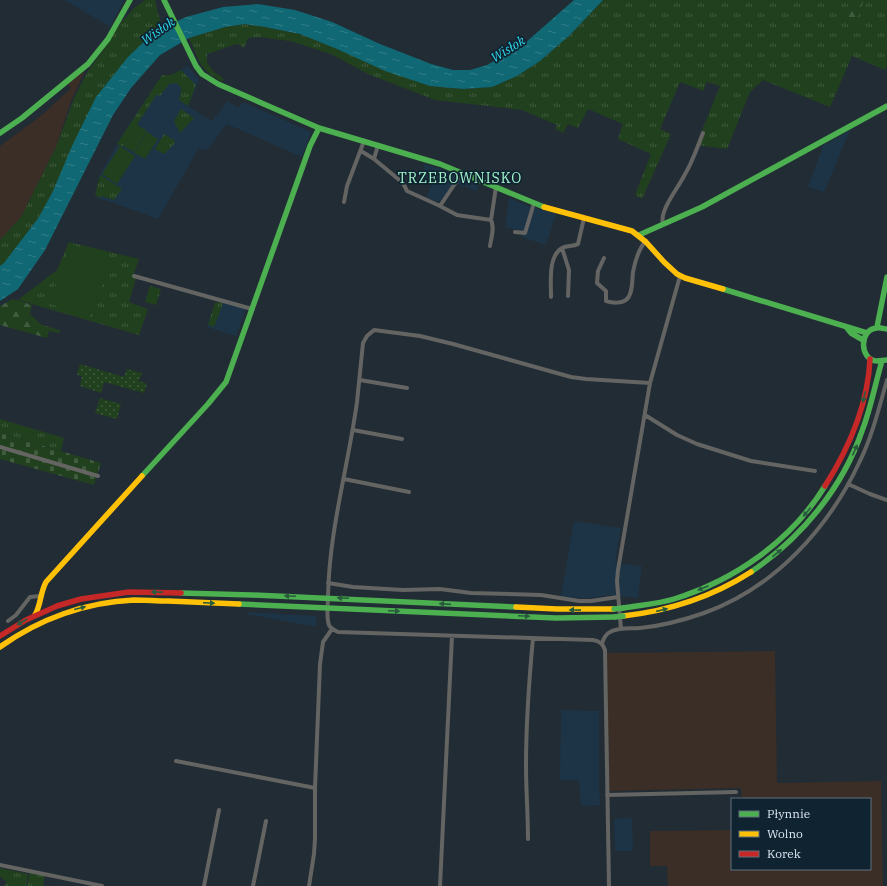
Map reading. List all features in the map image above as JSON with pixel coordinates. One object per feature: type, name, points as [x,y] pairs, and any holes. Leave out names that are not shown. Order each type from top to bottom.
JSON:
[{"type":"main road","points":[[0,133],[22,118],[88,64],[108,38],[130,0]]},
{"type":"main road","points":[[165,1],[198,70],[210,80],[319,128],[440,164],[534,203],[622,228],[639,235],[646,240],[670,268],[680,276],[867,333]]},
{"type":"main road","points":[[639,235],[702,207],[887,106]]},
{"type":"main road","points":[[35,615],[40,602],[43,586],[54,572],[222,388],[228,378],[310,146],[319,128]]},
{"type":"main road","points":[[877,327],[887,277]]},
{"type":"main road","points":[[0,636],[11,628],[35,615],[81,598],[128,592],[252,594],[557,609],[614,609],[673,599],[714,583],[734,573],[769,550],[791,530],[813,505],[842,459],[854,431],[862,406],[869,373],[870,358],[864,350],[863,340],[867,333],[873,328],[877,327],[887,329]]},
{"type":"main road","points":[[847,328],[851,333],[863,340]]},
{"type":"main road","points":[[0,647],[18,634],[43,621],[69,611],[91,606],[135,600],[328,607],[556,618],[623,616],[666,609],[700,598],[724,588],[751,572],[772,557],[801,531],[828,498],[851,459],[869,411],[885,360],[870,358]]},
{"type":"main road","points":[[40,602],[46,616],[43,621]]},
{"type":"street","points":[[663,224],[662,218],[667,205],[684,177],[703,133]]},
{"type":"street","points":[[344,202],[347,186],[364,141]]},
{"type":"street","points":[[374,159],[378,145]]},
{"type":"street","points":[[361,151],[374,159],[403,183],[407,191],[457,215],[491,220]]},
{"type":"street","points":[[440,206],[462,173]]},
{"type":"street","points":[[490,246],[493,230],[493,223],[491,220],[496,188]]},
{"type":"street","points":[[514,232],[525,233],[534,203]]},
{"type":"street","points":[[551,297],[553,262],[555,255],[562,248],[578,244],[584,218]]},
{"type":"street","points":[[604,258],[598,271],[597,283],[606,291],[606,301],[619,303],[624,302],[629,297],[635,267],[643,244],[646,240]]},
{"type":"street","points":[[562,248],[569,270],[568,296]]},
{"type":"street","points":[[134,276],[252,309]]},
{"type":"street","points":[[621,629],[618,597],[618,570],[650,384],[680,276]]},
{"type":"street","points":[[609,886],[605,653],[602,644],[596,640],[338,632],[332,629],[329,625],[328,583],[333,536],[353,430],[360,380],[361,353],[363,343],[367,336],[374,330],[420,336],[586,379],[650,384]]},
{"type":"street","points":[[360,380],[407,388]]},
{"type":"street","points":[[602,644],[609,632],[681,620],[706,612],[728,602],[749,591],[779,569],[804,546],[829,514],[848,484],[867,445],[880,407],[887,380]]},
{"type":"street","points":[[645,415],[677,435],[696,444],[751,461],[815,472]]},
{"type":"street","points":[[353,430],[402,439]]},
{"type":"street","points":[[0,447],[98,476]]},
{"type":"street","points":[[344,479],[409,492]]},
{"type":"street","points":[[848,484],[887,500]]},
{"type":"street","points":[[328,583],[353,587],[403,590],[440,589],[471,593],[541,595],[579,601],[591,601],[618,597]]},
{"type":"street","points":[[8,621],[30,597],[40,596]]},
{"type":"street","points":[[309,886],[314,854],[320,664],[323,642],[332,629]]},
{"type":"street","points":[[440,886],[452,636]]},
{"type":"street","points":[[528,839],[526,725],[533,638]]},
{"type":"street","points":[[176,761],[315,788]]},
{"type":"street","points":[[607,795],[736,792]]},
{"type":"street","points":[[204,886],[219,810]]},
{"type":"street","points":[[252,886],[266,821]]},
{"type":"street","points":[[0,865],[102,886]]},
{"type":"shaded area","points":[[65,0],[124,0],[110,27]]},
{"type":"shaded area","points":[[188,66],[199,80],[188,106],[212,121],[228,101],[238,108],[243,102],[311,132],[302,157],[227,124],[207,150],[199,148],[158,219],[105,200],[103,201],[95,196],[100,174],[123,134],[162,75],[171,75]]},
{"type":"shaded area","points":[[85,71],[71,101],[56,147],[21,217],[0,240],[0,146],[42,115],[71,88],[68,84]]},
{"type":"shaded area","points":[[850,130],[824,192],[808,187],[823,146]]},
{"type":"shaded area","points":[[425,164],[442,169],[479,185],[476,191],[455,183],[443,200],[439,202],[426,198],[432,184],[420,180]]},
{"type":"shaded area","points":[[509,198],[531,207],[556,214],[546,245],[522,237],[523,231],[505,227]]},
{"type":"shaded area","points":[[220,302],[246,309],[236,336],[207,327],[215,303]]},
{"type":"shaded area","points":[[574,521],[621,528],[615,563],[642,566],[638,598],[610,595],[590,598],[561,596]]},
{"type":"shaded area","points":[[247,612],[316,616],[317,627],[247,614]]},
{"type":"shaded area","points":[[775,651],[777,783],[881,781],[883,886],[668,886],[667,866],[650,866],[650,831],[731,830],[731,870],[871,870],[871,798],[742,798],[741,788],[609,791],[607,653]]},
{"type":"shaded area","points":[[561,710],[599,711],[600,805],[581,806],[579,780],[560,780]]},
{"type":"shaded area","points":[[632,818],[633,851],[615,851],[614,819]]},
{"type":"green space","points":[[145,0],[155,0],[162,29],[151,35],[53,191],[39,217],[4,264],[0,266],[0,240],[21,217],[56,147],[75,96],[88,71],[120,24],[134,8]]},
{"type":"green space","points":[[603,0],[887,0],[887,65],[885,70],[852,56],[830,107],[763,80],[750,92],[727,149],[696,145],[720,86],[706,82],[704,91],[680,82],[660,129],[671,134],[642,199],[635,195],[651,154],[618,139],[623,124],[588,109],[578,128],[568,124],[563,133],[555,129],[557,125],[522,110],[435,100],[368,74],[331,54],[290,41],[259,37],[248,38],[244,48],[238,44],[207,54],[207,63],[214,72],[223,78],[223,82],[209,74],[201,64],[189,38],[225,27],[245,24],[265,27],[300,34],[430,86],[463,89],[492,87],[517,76],[540,61],[570,35]]},
{"type":"green space","points":[[850,0],[864,0],[857,17],[849,24],[845,22],[843,18]]},
{"type":"green space","points":[[181,70],[196,85],[188,106],[179,100],[181,89],[179,85],[176,83],[169,84],[160,96],[157,94],[123,146],[117,144],[162,75],[171,75]]},
{"type":"green space","points":[[181,109],[194,118],[180,133],[174,121]]},
{"type":"green space","points":[[136,124],[147,131],[134,152],[123,146]]},
{"type":"green space","points":[[147,132],[158,139],[145,159],[134,153]]},
{"type":"green space","points":[[164,134],[174,140],[175,143],[164,154],[155,149]]},
{"type":"green space","points":[[120,146],[135,156],[117,184],[102,174]]},
{"type":"green space","points":[[100,175],[122,189],[114,200],[102,196],[100,198],[95,195]]},
{"type":"green space","points":[[69,242],[139,259],[134,273],[136,278],[129,302],[148,309],[139,335],[18,300],[57,270]]},
{"type":"green space","points":[[71,244],[112,259],[89,318],[49,303]]},
{"type":"green space","points":[[150,286],[161,289],[156,305],[145,302]]},
{"type":"green space","points":[[13,299],[32,305],[30,314],[42,325],[60,330],[59,333],[49,331],[47,338],[0,325],[0,306]]},
{"type":"green space","points":[[215,303],[223,303],[214,327],[208,325]]},
{"type":"green space","points":[[80,364],[124,377],[127,369],[142,373],[139,381],[147,384],[144,393],[104,382],[101,393],[80,386],[82,376],[77,375]]},
{"type":"green space","points":[[100,398],[121,404],[117,419],[95,413]]},
{"type":"green space","points":[[0,419],[64,438],[61,451],[0,433]]},
{"type":"green space","points":[[0,433],[101,463],[94,485],[0,459]]},
{"type":"green space","points":[[0,868],[28,874],[26,886],[4,886],[7,882],[0,877]]},
{"type":"green space","points":[[30,872],[45,875],[43,886],[27,886]]},
{"type":"water","points":[[574,0],[603,0],[570,35],[540,61],[517,76],[492,87],[463,89],[430,86],[385,71],[300,34],[265,27],[245,24],[225,27],[189,38],[160,55],[131,88],[113,115],[45,250],[18,289],[0,301],[0,266],[4,263],[39,217],[53,191],[72,146],[96,97],[128,57],[151,35],[171,24],[186,17],[223,7],[258,4],[295,10],[332,22],[380,44],[431,64],[453,70],[470,70],[487,65],[525,43]]},
{"type":"traffic: fast","points":[[0,133],[22,118],[88,64],[108,39],[130,0]]},
{"type":"traffic: fast","points":[[164,0],[196,66],[202,74],[218,84],[319,128],[440,164],[544,207]]},
{"type":"traffic: fast","points":[[639,235],[702,207],[887,106]]},
{"type":"traffic: fast","points":[[142,476],[208,404],[226,382],[310,146],[319,128]]},
{"type":"traffic: fast","points":[[877,327],[887,277]]},
{"type":"traffic: fast","points":[[723,289],[867,333]]},
{"type":"traffic: fast","points":[[847,328],[851,333],[863,340]]},
{"type":"traffic: fast","points":[[887,329],[878,328],[871,330],[867,333],[864,339],[864,350],[867,356],[877,361],[887,360]]},
{"type":"traffic: fast","points":[[751,572],[787,544],[803,528],[818,510],[843,473],[854,452],[868,414],[882,361]]},
{"type":"traffic: fast","points":[[623,608],[668,601],[697,591],[740,569],[760,556],[796,524],[825,486]]},
{"type":"traffic: fast","points":[[181,593],[516,607]]},
{"type":"traffic: fast","points":[[239,604],[556,618],[615,617]]},
{"type":"traffic: fast","points":[[614,609],[623,608]]},
{"type":"traffic: fast","points":[[615,617],[623,616]]},
{"type":"traffic: slow","points":[[544,207],[632,231],[646,242],[677,274],[685,278],[723,289]]},
{"type":"traffic: slow","points":[[35,615],[46,582],[142,476]]},
{"type":"traffic: slow","points":[[623,616],[656,611],[689,602],[721,589],[751,572]]},
{"type":"traffic: slow","points":[[0,647],[47,620],[81,608],[98,604],[134,600],[239,604]]},
{"type":"traffic: slow","points":[[516,607],[614,609]]},
{"type":"traffic: jam","points":[[825,486],[842,457],[856,426],[866,393],[870,359]]},
{"type":"traffic: jam","points":[[0,636],[26,620],[57,606],[81,599],[129,592],[181,593]]},
{"type":"district","name":"TRZEBOWNISKO","points":[[460,178]]},
{"type":"water label","name":"Wisłok","points":[[158,31]]},
{"type":"water label","name":"Wisłok","points":[[508,49]]}]
